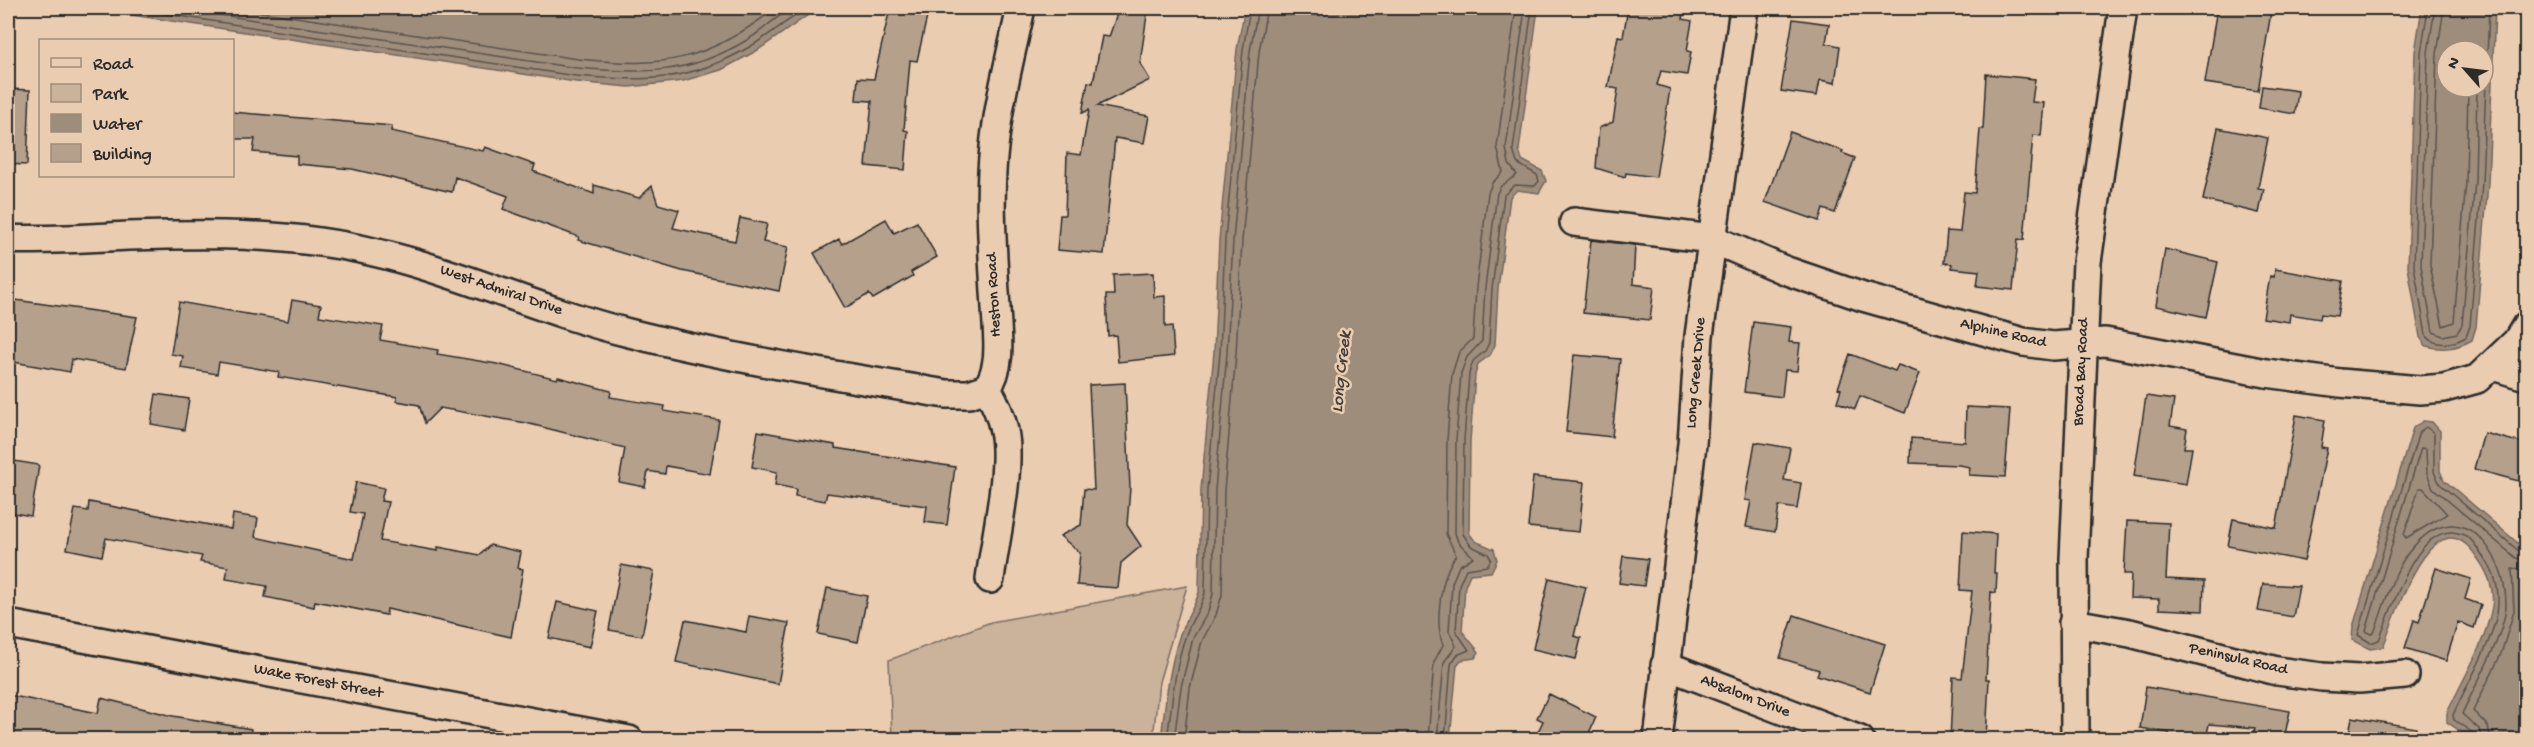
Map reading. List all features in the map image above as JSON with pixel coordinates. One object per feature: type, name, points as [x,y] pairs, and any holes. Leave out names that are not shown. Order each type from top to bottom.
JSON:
[{"type":"street","name":"Heston Road","points":[[987,388],[996,375],[998,347],[991,201],[994,147],[1007,70],[1021,8]]},
{"type":"street","name":"Long Creek Drive","points":[[1658,740],[1692,444],[1699,336],[1744,8]]},
{"type":"street","name":"Broad Bay Road","points":[[2075,740],[2073,623],[2082,343],[2087,262],[2123,8]]},
{"type":"street","name":"Alphine Road","points":[[1575,222],[1712,239],[1784,270],[1863,297],[2012,339],[2053,346],[2105,342],[2266,373],[2340,383],[2420,390],[2444,388],[2477,379],[2517,341],[2526,326]]},
{"type":"street","name":"West Admiral Drive","points":[[8,239],[50,242],[127,236],[253,235],[321,242],[374,252],[439,269],[628,333],[783,366],[946,394],[980,393],[987,388]]},
{"type":"street","points":[[2493,366],[2526,376]]},
{"type":"street","points":[[987,388],[997,407],[1005,432],[1006,459],[990,579]]},
{"type":"street","name":"Peninsula Road","points":[[2073,623],[2130,633],[2277,670],[2341,678],[2405,675]]},
{"type":"street","name":"Wake Forest Street","points":[[8,624],[629,740]]},
{"type":"street","name":"Absalom Drive","points":[[1665,665],[1860,740]]},
{"type":"green space","points":[[1187,586],[1159,682],[1153,739],[892,739],[889,660],[991,622]]},
{"type":"water","points":[[85,8],[818,8],[758,50],[721,70],[683,81],[629,87],[576,82]]},
{"type":"water","name":"Long Creek","points":[[1245,8],[1538,8],[1519,150],[1522,160],[1542,171],[1546,181],[1539,193],[1517,190],[1510,197],[1498,289],[1495,345],[1490,355],[1478,364],[1475,375],[1470,441],[1469,533],[1475,541],[1494,549],[1497,560],[1491,572],[1470,574],[1465,586],[1462,631],[1479,652],[1475,658],[1461,660],[1457,665],[1450,739],[1161,739],[1176,647],[1199,592],[1201,489],[1214,352],[1219,240],[1237,49]]},
{"type":"water","points":[[2422,8],[2495,8],[2494,39],[2435,39],[2435,99],[2491,99],[2488,183],[2476,327],[2472,340],[2449,348],[2426,346],[2420,337],[2408,267],[2415,52]]},
{"type":"water","points":[[2423,421],[2432,422],[2440,431],[2440,471],[2444,480],[2526,550],[2526,739],[2472,739],[2447,722],[2447,713],[2473,661],[2489,621],[2493,600],[2484,567],[2460,540],[2445,539],[2430,549],[2406,589],[2383,647],[2370,649],[2352,640],[2353,627],[2413,428]]},
{"type":"building","points":[[890,8],[929,8],[917,61],[910,60],[904,130],[908,131],[905,170],[866,166],[872,101],[856,100],[858,78],[874,79]]},
{"type":"building","points":[[1119,8],[1148,8],[1140,63],[1150,80],[1097,106],[1149,116],[1144,143],[1115,138],[1104,254],[1057,250],[1060,215],[1065,215],[1067,153],[1081,155],[1089,110],[1082,113],[1088,82],[1093,83],[1102,36],[1109,37]]},
{"type":"building","points":[[1628,8],[1685,8],[1683,19],[1692,21],[1687,51],[1691,52],[1687,75],[1661,71],[1657,85],[1670,89],[1656,177],[1626,173],[1625,177],[1596,168],[1599,128],[1613,122],[1618,89],[1608,87],[1618,36],[1623,37]]},
{"type":"building","points":[[2217,8],[2246,8],[2271,12],[2258,91],[2205,83]]},
{"type":"building","points":[[1793,19],[1829,24],[1826,43],[1840,46],[1835,83],[1820,80],[1817,96],[1781,91]]},
{"type":"building","points":[[1986,74],[2035,79],[2032,102],[2044,103],[2041,136],[2033,135],[2024,240],[2018,239],[2013,290],[1977,286],[1979,271],[1952,268],[1952,264],[1944,263],[1947,231],[1960,232],[1964,192],[1975,193],[1980,129],[1983,129]]},
{"type":"building","points":[[2262,86],[2298,91],[2295,114],[2259,108]]},
{"type":"building","points":[[8,89],[30,90],[27,165],[8,164]]},
{"type":"building","points":[[234,112],[392,126],[391,131],[483,151],[485,147],[535,165],[533,171],[594,194],[594,185],[639,198],[652,186],[658,204],[679,210],[673,228],[735,241],[740,218],[767,224],[763,242],[788,247],[779,291],[682,271],[578,240],[579,237],[503,209],[508,196],[455,177],[452,192],[352,169],[297,164],[297,156],[253,152],[255,139],[234,139]]},
{"type":"building","points":[[2218,128],[2268,138],[2258,188],[2264,189],[2259,213],[2203,200]]},
{"type":"building","points":[[1790,132],[1843,151],[1842,153],[1855,158],[1835,213],[1823,209],[1819,221],[1765,202]]},
{"type":"building","points":[[886,219],[894,233],[917,222],[937,257],[911,272],[913,276],[873,299],[869,294],[845,308],[814,253],[839,239],[842,244]]},
{"type":"building","points":[[1591,240],[1635,245],[1633,284],[1654,287],[1650,320],[1583,313]]},
{"type":"building","points":[[2165,249],[2218,262],[2206,317],[2156,306]]},
{"type":"building","points":[[2275,269],[2343,281],[2337,316],[2321,314],[2320,319],[2290,314],[2289,322],[2263,318],[2270,276],[2274,277]]},
{"type":"building","points":[[1153,273],[1154,297],[1165,296],[1165,327],[1172,326],[1174,356],[1118,362],[1116,335],[1108,336],[1106,295],[1114,295],[1113,275]]},
{"type":"building","points":[[8,299],[137,317],[126,368],[72,359],[70,372],[8,361]]},
{"type":"building","points":[[292,300],[321,305],[319,316],[383,326],[380,340],[438,350],[437,354],[497,364],[557,379],[558,377],[611,391],[610,397],[665,406],[664,411],[719,420],[710,474],[666,466],[665,474],[648,471],[645,487],[619,482],[625,448],[526,423],[440,408],[425,423],[419,405],[397,401],[397,397],[278,377],[279,372],[219,362],[217,374],[181,368],[183,356],[171,354],[179,302],[288,321]]},
{"type":"building","points":[[1753,322],[1791,327],[1789,342],[1800,343],[1797,371],[1785,370],[1782,397],[1744,392]]},
{"type":"building","points":[[1850,354],[1895,371],[1898,365],[1920,373],[1905,413],[1860,396],[1855,409],[1837,402],[1841,389],[1838,388]]},
{"type":"building","points":[[1574,355],[1620,359],[1612,437],[1566,432]]},
{"type":"building","points":[[1125,383],[1130,488],[1127,525],[1141,546],[1121,563],[1118,588],[1077,585],[1080,553],[1060,536],[1081,525],[1084,489],[1094,490],[1089,385]]},
{"type":"building","points":[[156,394],[189,399],[184,430],[151,424]]},
{"type":"building","points":[[2146,396],[2174,400],[2170,426],[2187,429],[2184,448],[2192,448],[2186,484],[2134,476]]},
{"type":"building","points":[[1966,407],[2010,409],[2005,477],[1969,475],[1970,467],[1959,465],[1910,463],[1911,438],[1965,442]]},
{"type":"building","points":[[2296,415],[2325,420],[2321,447],[2327,448],[2304,561],[2228,546],[2233,519],[2276,528]]},
{"type":"building","points":[[758,431],[835,445],[835,448],[955,467],[947,525],[925,522],[927,506],[827,493],[825,501],[795,496],[796,489],[775,485],[777,472],[752,467]]},
{"type":"building","points":[[2484,433],[2526,444],[2526,483],[2474,469]]},
{"type":"building","points":[[1755,442],[1790,448],[1784,480],[1801,483],[1797,509],[1779,506],[1775,532],[1746,527],[1751,501],[1745,500]]},
{"type":"building","points":[[8,460],[39,465],[31,516],[8,512]]},
{"type":"building","points":[[1533,477],[1584,482],[1579,532],[1528,527]]},
{"type":"building","points":[[356,482],[384,488],[381,501],[388,502],[380,541],[438,551],[438,547],[480,555],[490,545],[521,552],[518,568],[523,569],[511,637],[387,609],[386,615],[315,601],[314,607],[265,597],[267,586],[226,579],[228,567],[200,562],[202,556],[106,538],[102,556],[67,549],[75,509],[88,511],[89,502],[231,529],[233,514],[258,518],[255,537],[354,559],[363,514],[350,512]]},
{"type":"building","points":[[2127,521],[2169,523],[2166,579],[2204,581],[2203,611],[2159,609],[2159,599],[2130,598],[2131,574],[2124,574]]},
{"type":"building","points":[[1963,531],[1996,534],[1994,573],[1997,573],[1996,593],[1991,592],[1986,679],[1989,679],[1986,740],[1950,740],[1953,677],[1962,678],[1972,591],[1960,590]]},
{"type":"building","points":[[1623,556],[1648,559],[1644,586],[1619,583]]},
{"type":"building","points":[[621,565],[654,571],[642,636],[609,630]]},
{"type":"building","points":[[2436,568],[2471,579],[2465,599],[2481,605],[2474,628],[2458,622],[2446,661],[2405,648],[2414,620],[2419,622]]},
{"type":"building","points":[[1549,578],[1586,587],[1574,636],[1581,638],[1576,659],[1533,649]]},
{"type":"building","points":[[2263,584],[2299,586],[2293,617],[2258,611]]},
{"type":"building","points":[[827,588],[867,596],[858,642],[818,634]]},
{"type":"building","points":[[557,602],[598,611],[590,647],[549,638]]},
{"type":"building","points":[[1794,615],[1885,644],[1870,692],[1817,675],[1819,670],[1780,658]]},
{"type":"building","points":[[749,616],[789,623],[778,684],[676,662],[685,620],[746,632]]},
{"type":"building","points":[[2146,687],[2290,711],[2284,739],[2254,733],[2255,728],[2209,724],[2206,740],[2189,740],[2169,736],[2169,733],[2140,728]]},
{"type":"building","points":[[1549,694],[1596,717],[1586,740],[1534,740],[1543,721],[1537,718]]},
{"type":"building","points":[[8,695],[98,713],[101,698],[173,716],[251,729],[250,740],[8,740]]},
{"type":"building","points":[[2352,717],[2416,728],[2415,740],[2348,740]]}]
